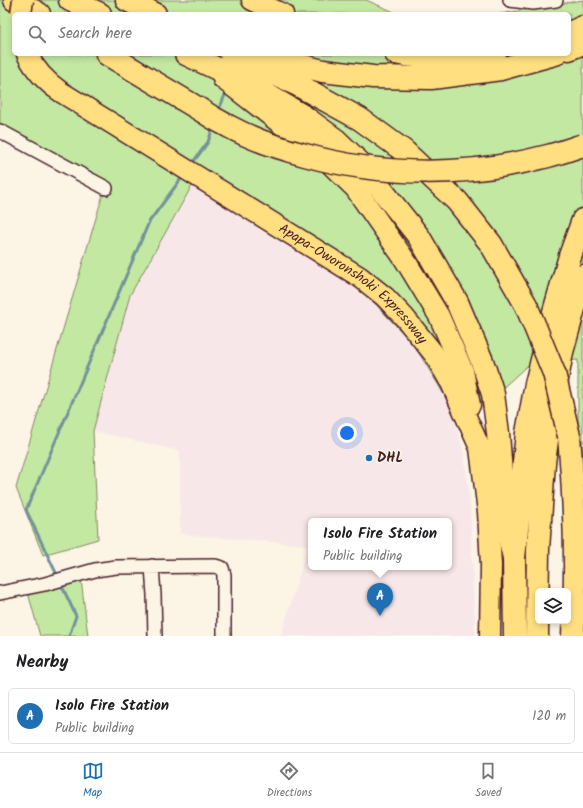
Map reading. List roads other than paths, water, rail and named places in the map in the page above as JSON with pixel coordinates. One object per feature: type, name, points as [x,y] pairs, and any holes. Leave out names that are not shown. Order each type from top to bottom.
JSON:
[{"type":"highway","points":[[15,0],[36,12]]},
{"type":"highway","points":[[70,0],[96,12]]},
{"type":"highway","points":[[127,0],[151,12]]},
{"type":"highway","points":[[571,48],[583,43]]},
{"type":"highway","points":[[110,56],[228,127],[258,140],[287,150],[316,158],[367,168],[403,171],[476,169],[513,164],[548,156],[583,145]]},
{"type":"highway","points":[[190,56],[209,67],[323,71],[373,77],[431,78],[502,69],[548,56]]},
{"type":"highway","points":[[233,56],[250,69],[303,116],[336,140],[362,165],[419,237],[457,302],[482,360],[493,394],[498,433],[504,513],[514,558]]},
{"type":"highway","points":[[250,69],[298,85],[360,119],[404,151],[457,201],[491,244],[526,305],[554,373],[569,436],[573,478],[575,588],[574,636]]},
{"type":"highway","points":[[515,636],[514,558],[527,433],[536,384],[554,312],[570,256],[583,220]]},
{"type":"highway","points":[[537,636],[538,550],[544,463],[549,424],[562,352],[583,276]]},
{"type":"main road","points":[[21,12],[23,0]]},
{"type":"main road","points":[[571,31],[583,26]]},
{"type":"main road","name":"Apapa-Oworonshoki Expressway","points":[[28,56],[48,83],[61,92],[360,277],[385,297],[405,318],[434,354],[451,383],[480,448],[488,512],[491,565],[490,636]]},
{"type":"main road","points":[[403,56],[456,59],[480,56]]},
{"type":"main road","points":[[250,69],[321,155],[355,188],[405,260],[439,316],[463,371],[480,448]]},
{"type":"street","points":[[510,0],[533,3],[556,0]]},
{"type":"street","points":[[0,131],[106,188]]},
{"type":"street","points":[[152,566],[155,636]]},
{"type":"street","points":[[0,593],[45,584],[95,570],[116,567],[215,566],[222,568],[224,575],[224,636]]},
{"type":"waterway","points":[[218,112],[227,90]]},
{"type":"waterway","points":[[191,165],[208,142],[213,127]]},
{"type":"waterway","points":[[58,577],[26,510],[149,222],[183,176]]},
{"type":"waterway","points":[[60,582],[76,616],[69,636]]},
{"type":"place","name":"DHL","points":[[369,458]]},
{"type":"place","name":"Isolo Fire Station","points":[[380,616]]}]
